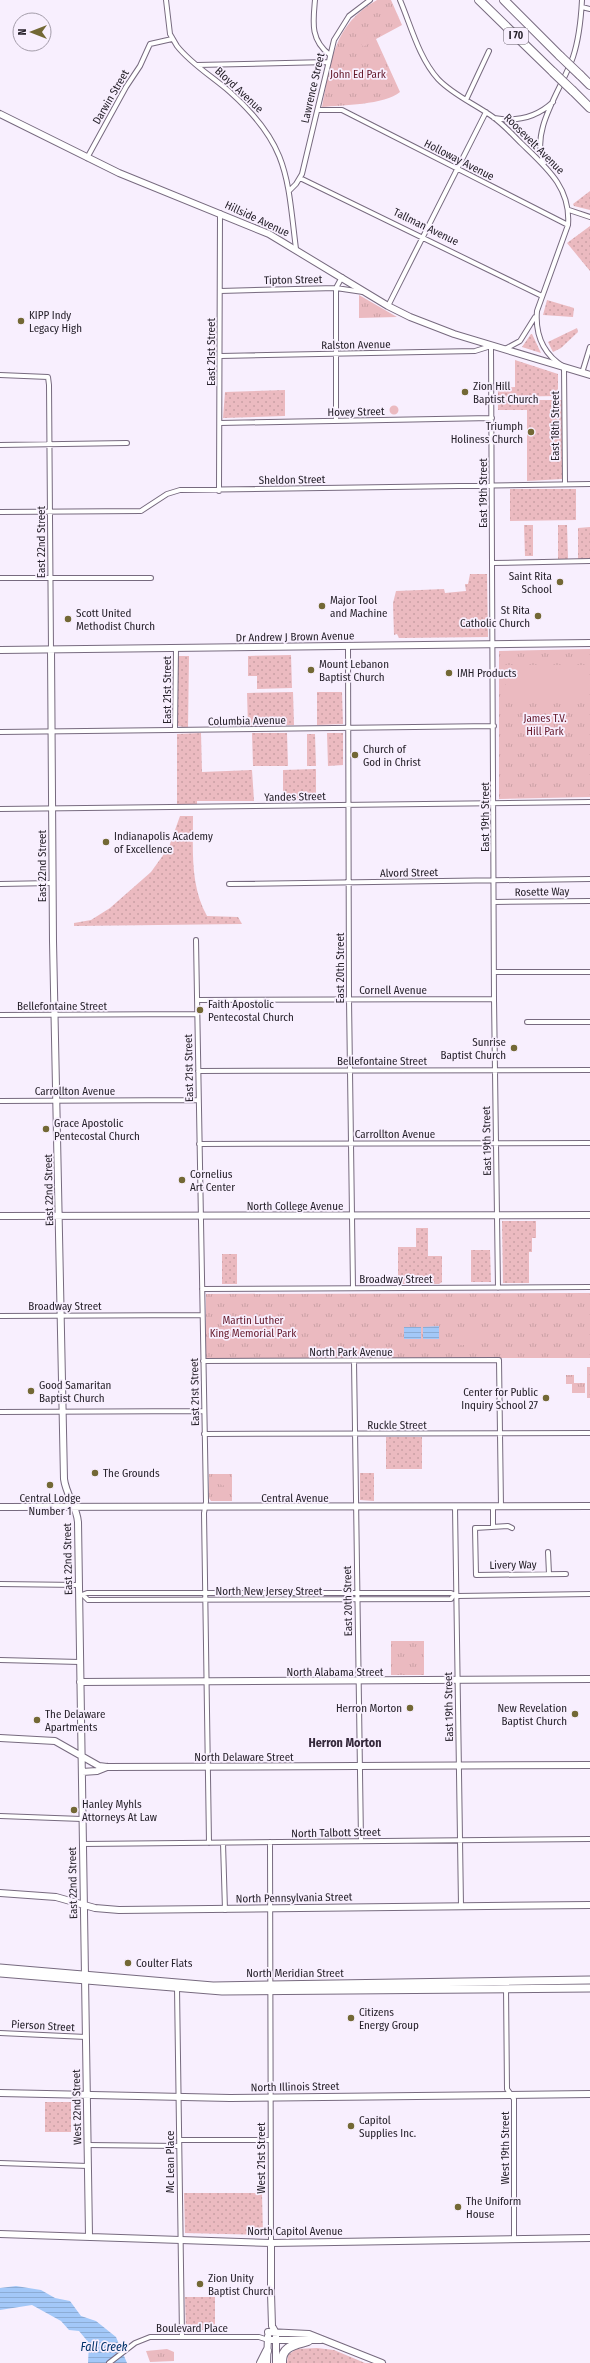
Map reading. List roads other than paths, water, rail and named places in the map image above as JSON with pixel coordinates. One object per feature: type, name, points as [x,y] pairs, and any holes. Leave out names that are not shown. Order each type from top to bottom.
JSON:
[{"type":"highway","name":"I 70","points":[[479,0],[590,108]]},
{"type":"highway","name":"I 70","points":[[504,0],[590,85]]},
{"type":"highway","points":[[282,2363],[283,2352],[288,2347],[308,2341]]},
{"type":"highway","points":[[261,2363],[267,2351]]},
{"type":"main road","name":"Hillside Avenue","points":[[0,114],[86,159],[264,232],[296,249],[388,306],[432,326],[491,346],[564,367]]},
{"type":"main road","name":"Roosevelt Avenue","points":[[564,367],[590,375]]},
{"type":"main road","name":"Dr Andrew J Brown Avenue","points":[[0,650],[590,643]]},
{"type":"main road","name":"East 22nd Street","points":[[51,650],[52,883],[56,1015],[64,1479],[66,1493],[78,1522],[79,1585],[81,1596],[80,1682],[85,1977]]},
{"type":"main road","name":"North College Avenue","points":[[0,1216],[590,1215]]},
{"type":"main road","name":"Central Avenue","points":[[0,1508],[356,1508],[590,1506]]},
{"type":"main road","name":"North Alabama Street","points":[[80,1682],[359,1682],[590,1679]]},
{"type":"main road","name":"North Delaware Street","points":[[0,1738],[55,1741],[99,1766],[107,1767],[459,1767],[590,1765]]},
{"type":"main road","points":[[82,1772],[97,1771],[107,1767]]},
{"type":"main road","name":"North Pennsylvania Street","points":[[0,1893],[56,1897],[84,1905],[112,1910],[590,1905]]},
{"type":"main road","name":"North Meridian Street","points":[[0,1968],[177,1988],[222,1991],[271,1987],[590,1980]]},
{"type":"main road","name":"North Meridian Street","points":[[0,1973],[208,1985],[271,1987],[590,1988]]},
{"type":"main road","name":"West 22nd Street","points":[[85,1977],[89,2236]]},
{"type":"main road","name":"North Illinois Street","points":[[0,2093],[178,2097],[590,2094]]},
{"type":"main road","name":"North Capitol Avenue","points":[[0,2234],[271,2242],[590,2238]]},
{"type":"main road","name":"West 21st Street","points":[[271,2242],[272,2326],[276,2333],[276,2363]]},
{"type":"main road","points":[[267,2363],[268,2332],[272,2326]]},
{"type":"main road","points":[[268,2332],[309,2334],[382,2363]]},
{"type":"main road","points":[[268,2340],[325,2340]]},
{"type":"street","points":[[166,0],[172,39]]},
{"type":"street","points":[[314,0],[312,21],[314,34],[319,44],[330,55]]},
{"type":"street","name":"Lawrence Street","points":[[290,190],[300,178],[318,110],[334,40],[342,25],[355,10],[370,0]]},
{"type":"street","name":"Roosevelt Avenue","points":[[400,0],[433,72],[449,88],[494,118],[545,166],[561,186],[569,210],[568,225],[537,311],[536,326],[542,345],[551,357],[564,367]]},
{"type":"street","points":[[545,166],[539,151],[539,140],[542,126],[574,55],[582,0]]},
{"type":"street","points":[[582,7],[590,9]]},
{"type":"street","name":"Darwin Street","points":[[86,159],[126,87],[140,66],[150,44],[172,39]]},
{"type":"street","name":"Bloyd Avenue","points":[[172,39],[178,48],[249,110],[265,129],[283,162],[290,190],[296,249]]},
{"type":"street","points":[[466,100],[489,51]]},
{"type":"street","points":[[197,65],[328,62]]},
{"type":"street","points":[[494,118],[527,117],[542,111],[554,100]]},
{"type":"street","name":"Holloway Avenue","points":[[318,110],[342,110],[568,225]]},
{"type":"street","points":[[388,306],[486,112]]},
{"type":"street","name":"Tallman Avenue","points":[[300,178],[423,236],[542,296]]},
{"type":"street","points":[[569,210],[590,217]]},
{"type":"street","name":"East 21st Street","points":[[219,491],[221,356],[220,213]]},
{"type":"street","points":[[336,421],[336,288],[342,277]]},
{"type":"street","name":"Tipton Street","points":[[220,290],[336,288],[367,293]]},
{"type":"street","points":[[502,349],[520,341],[532,324],[537,311]]},
{"type":"street","name":"Ralston Avenue","points":[[221,356],[475,351],[491,346]]},
{"type":"street","name":"East 19th Street","points":[[491,346],[494,726],[494,999],[498,1288]]},
{"type":"street","points":[[582,373],[590,347]]},
{"type":"street","name":"East 18th Street","points":[[564,367],[565,484]]},
{"type":"street","name":"East 22nd Street","points":[[0,375],[48,376],[50,445],[51,650]]},
{"type":"street","name":"Hovey Street","points":[[220,423],[492,418]]},
{"type":"street","points":[[0,445],[127,443]]},
{"type":"street","name":"Sheldon Street","points":[[0,512],[140,511],[172,491],[590,484]]},
{"type":"street","points":[[493,563],[590,561]]},
{"type":"street","points":[[0,578],[151,578]]},
{"type":"street","name":"East 20th Street","points":[[348,647],[349,999],[353,1288]]},
{"type":"street","name":"East 21st Street","points":[[176,649],[176,730]]},
{"type":"street","name":"Columbia Avenue","points":[[0,732],[494,726]]},
{"type":"street","name":"Yandes Street","points":[[0,809],[590,802]]},
{"type":"street","name":"Alvord Street","points":[[229,884],[590,879]]},
{"type":"street","points":[[0,884],[52,883]]},
{"type":"street","name":"Rosette Way","points":[[494,902],[590,901]]},
{"type":"street","name":"East 21st Street","points":[[196,940],[204,1411],[209,1843]]},
{"type":"street","points":[[494,972],[590,972]]},
{"type":"street","name":"Cornell Avenue","points":[[197,1000],[494,999]]},
{"type":"street","name":"Bellefontaine Street","points":[[0,1015],[197,1014]]},
{"type":"street","points":[[527,1022],[590,1022]]},
{"type":"street","name":"Bellefontaine Street","points":[[198,1071],[590,1070]]},
{"type":"street","name":"Carrollton Avenue","points":[[0,1101],[198,1100]]},
{"type":"street","name":"Carrollton Avenue","points":[[199,1144],[590,1143]]},
{"type":"street","name":"Broadway Street","points":[[202,1289],[590,1287]]},
{"type":"street","name":"Broadway Street","points":[[0,1316],[202,1315]]},
{"type":"street","name":"North Park Avenue","points":[[203,1361],[498,1360],[500,1433]]},
{"type":"street","name":"East 20th Street","points":[[354,1361],[361,1841]]},
{"type":"street","points":[[0,1412],[204,1411]]},
{"type":"street","points":[[500,1433],[501,1507]]},
{"type":"street","name":"Ruckle Street","points":[[204,1434],[590,1433]]},
{"type":"street","name":"East 19th Street","points":[[455,1507],[455,1596],[458,1681],[461,1906]]},
{"type":"street","points":[[493,1507],[493,1526],[512,1528]]},
{"type":"street","name":"Livery Way","points":[[493,1526],[474,1528],[476,1575],[566,1574]]},
{"type":"street","name":"Livery Way","points":[[548,1552],[549,1574]]},
{"type":"street","points":[[0,1584],[79,1585]]},
{"type":"street","name":"North New Jersey Street","points":[[81,1596],[88,1593],[451,1593],[455,1596]]},
{"type":"street","name":"North New Jersey Street","points":[[81,1596],[88,1600],[357,1600],[451,1599],[455,1596],[590,1594]]},
{"type":"street","points":[[0,1660],[80,1662]]},
{"type":"street","points":[[0,1816],[82,1819]]},
{"type":"street","name":"North Talbott Street","points":[[83,1844],[590,1839]]},
{"type":"street","points":[[270,1842],[271,1987]]},
{"type":"street","points":[[223,1843],[225,1910]]},
{"type":"street","name":"West 21st Street","points":[[271,1987],[271,2242]]},
{"type":"street","name":"Mc Lean Place","points":[[177,1988],[182,2336]]},
{"type":"street","name":"West 19th Street","points":[[506,1988],[507,2089],[514,2099],[514,2239]]},
{"type":"street","name":"Pierson Street","points":[[0,2033],[86,2037]]},
{"type":"street","points":[[179,2140],[270,2140]]},
{"type":"street","points":[[88,2145],[179,2146]]},
{"type":"street","points":[[0,2164],[88,2166]]},
{"type":"street","name":"Boulevard Place","points":[[259,2337],[268,2332]]},
{"type":"street","name":"Boulevard Place","points":[[109,2363],[126,2350],[146,2338],[182,2336],[259,2337],[268,2340]]},
{"type":"water","points":[[439,1326],[439,1339],[423,1339],[423,1327]]},
{"type":"water","points":[[404,1327],[421,1327],[421,1339],[404,1339]]},
{"type":"water","name":"Fall Creek","points":[[16,2286],[41,2290],[55,2298],[70,2301],[81,2316],[96,2321],[116,2337],[127,2363],[88,2363],[89,2343],[79,2331],[69,2330],[61,2321],[32,2305],[0,2310],[0,2288]]},
{"type":"place","name":"KIPP Indy Legacy High","points":[[21,321]]},
{"type":"place","name":"Zion Hill Baptist Church","points":[[465,392]]},
{"type":"place","name":"Triumph Holiness Church","points":[[531,432]]},
{"type":"place","name":"Saint Rita School","points":[[560,582]]},
{"type":"place","name":"Major Tool and Machine","points":[[322,606]]},
{"type":"place","name":"St Rita Catholic Church","points":[[538,616]]},
{"type":"place","name":"Scott United Methodist Church","points":[[68,619]]},
{"type":"place","name":"Mount Lebanon Baptist Church","points":[[311,670]]},
{"type":"place","name":"IMH Products","points":[[449,673]]},
{"type":"place","name":"Church of God in Christ","points":[[355,755]]},
{"type":"place","name":"Indianapolis Academy of Excellence","points":[[106,842]]},
{"type":"place","name":"Faith Apostolic Pentecostal Church","points":[[200,1010]]},
{"type":"place","name":"Sunrise Baptist Church","points":[[514,1048]]},
{"type":"place","name":"Grace Apostolic Pentecostal Church","points":[[46,1129]]},
{"type":"place","name":"Cornelius Art Center","points":[[182,1180]]},
{"type":"place","name":"Good Samaritan Baptist Church","points":[[31,1391]]},
{"type":"place","name":"Center for Public Inquiry School 27","points":[[546,1398]]},
{"type":"place","name":"The Grounds","points":[[95,1473]]},
{"type":"place","name":"Central Lodge Number 1","points":[[50,1485]]},
{"type":"place","name":"Herron Morton","points":[[410,1708]]},
{"type":"place","name":"New Revelation Baptist Church","points":[[575,1714]]},
{"type":"place","name":"The Delaware Apartments","points":[[37,1720]]},
{"type":"place","name":"Hanley Myhls Attorneys At Law","points":[[74,1810]]},
{"type":"place","name":"Coulter Flats","points":[[128,1963]]},
{"type":"place","name":"Citizens Energy Group","points":[[351,2018]]},
{"type":"place","name":"Capitol Supplies Inc.","points":[[351,2126]]},
{"type":"place","name":"The Uniform House","points":[[458,2207]]},
{"type":"place","name":"Zion Unity Baptist Church","points":[[200,2284]]},
{"type":"district","name":"Herron Morton","points":[[345,1743]]},
{"type":"park label","name":"John Ed Park","points":[[358,74]]},
{"type":"park label","name":"James T.V. Hill Park","points":[[545,724]]},
{"type":"park label","name":"Martin Luther King Memorial Park","points":[[253,1326]]}]
